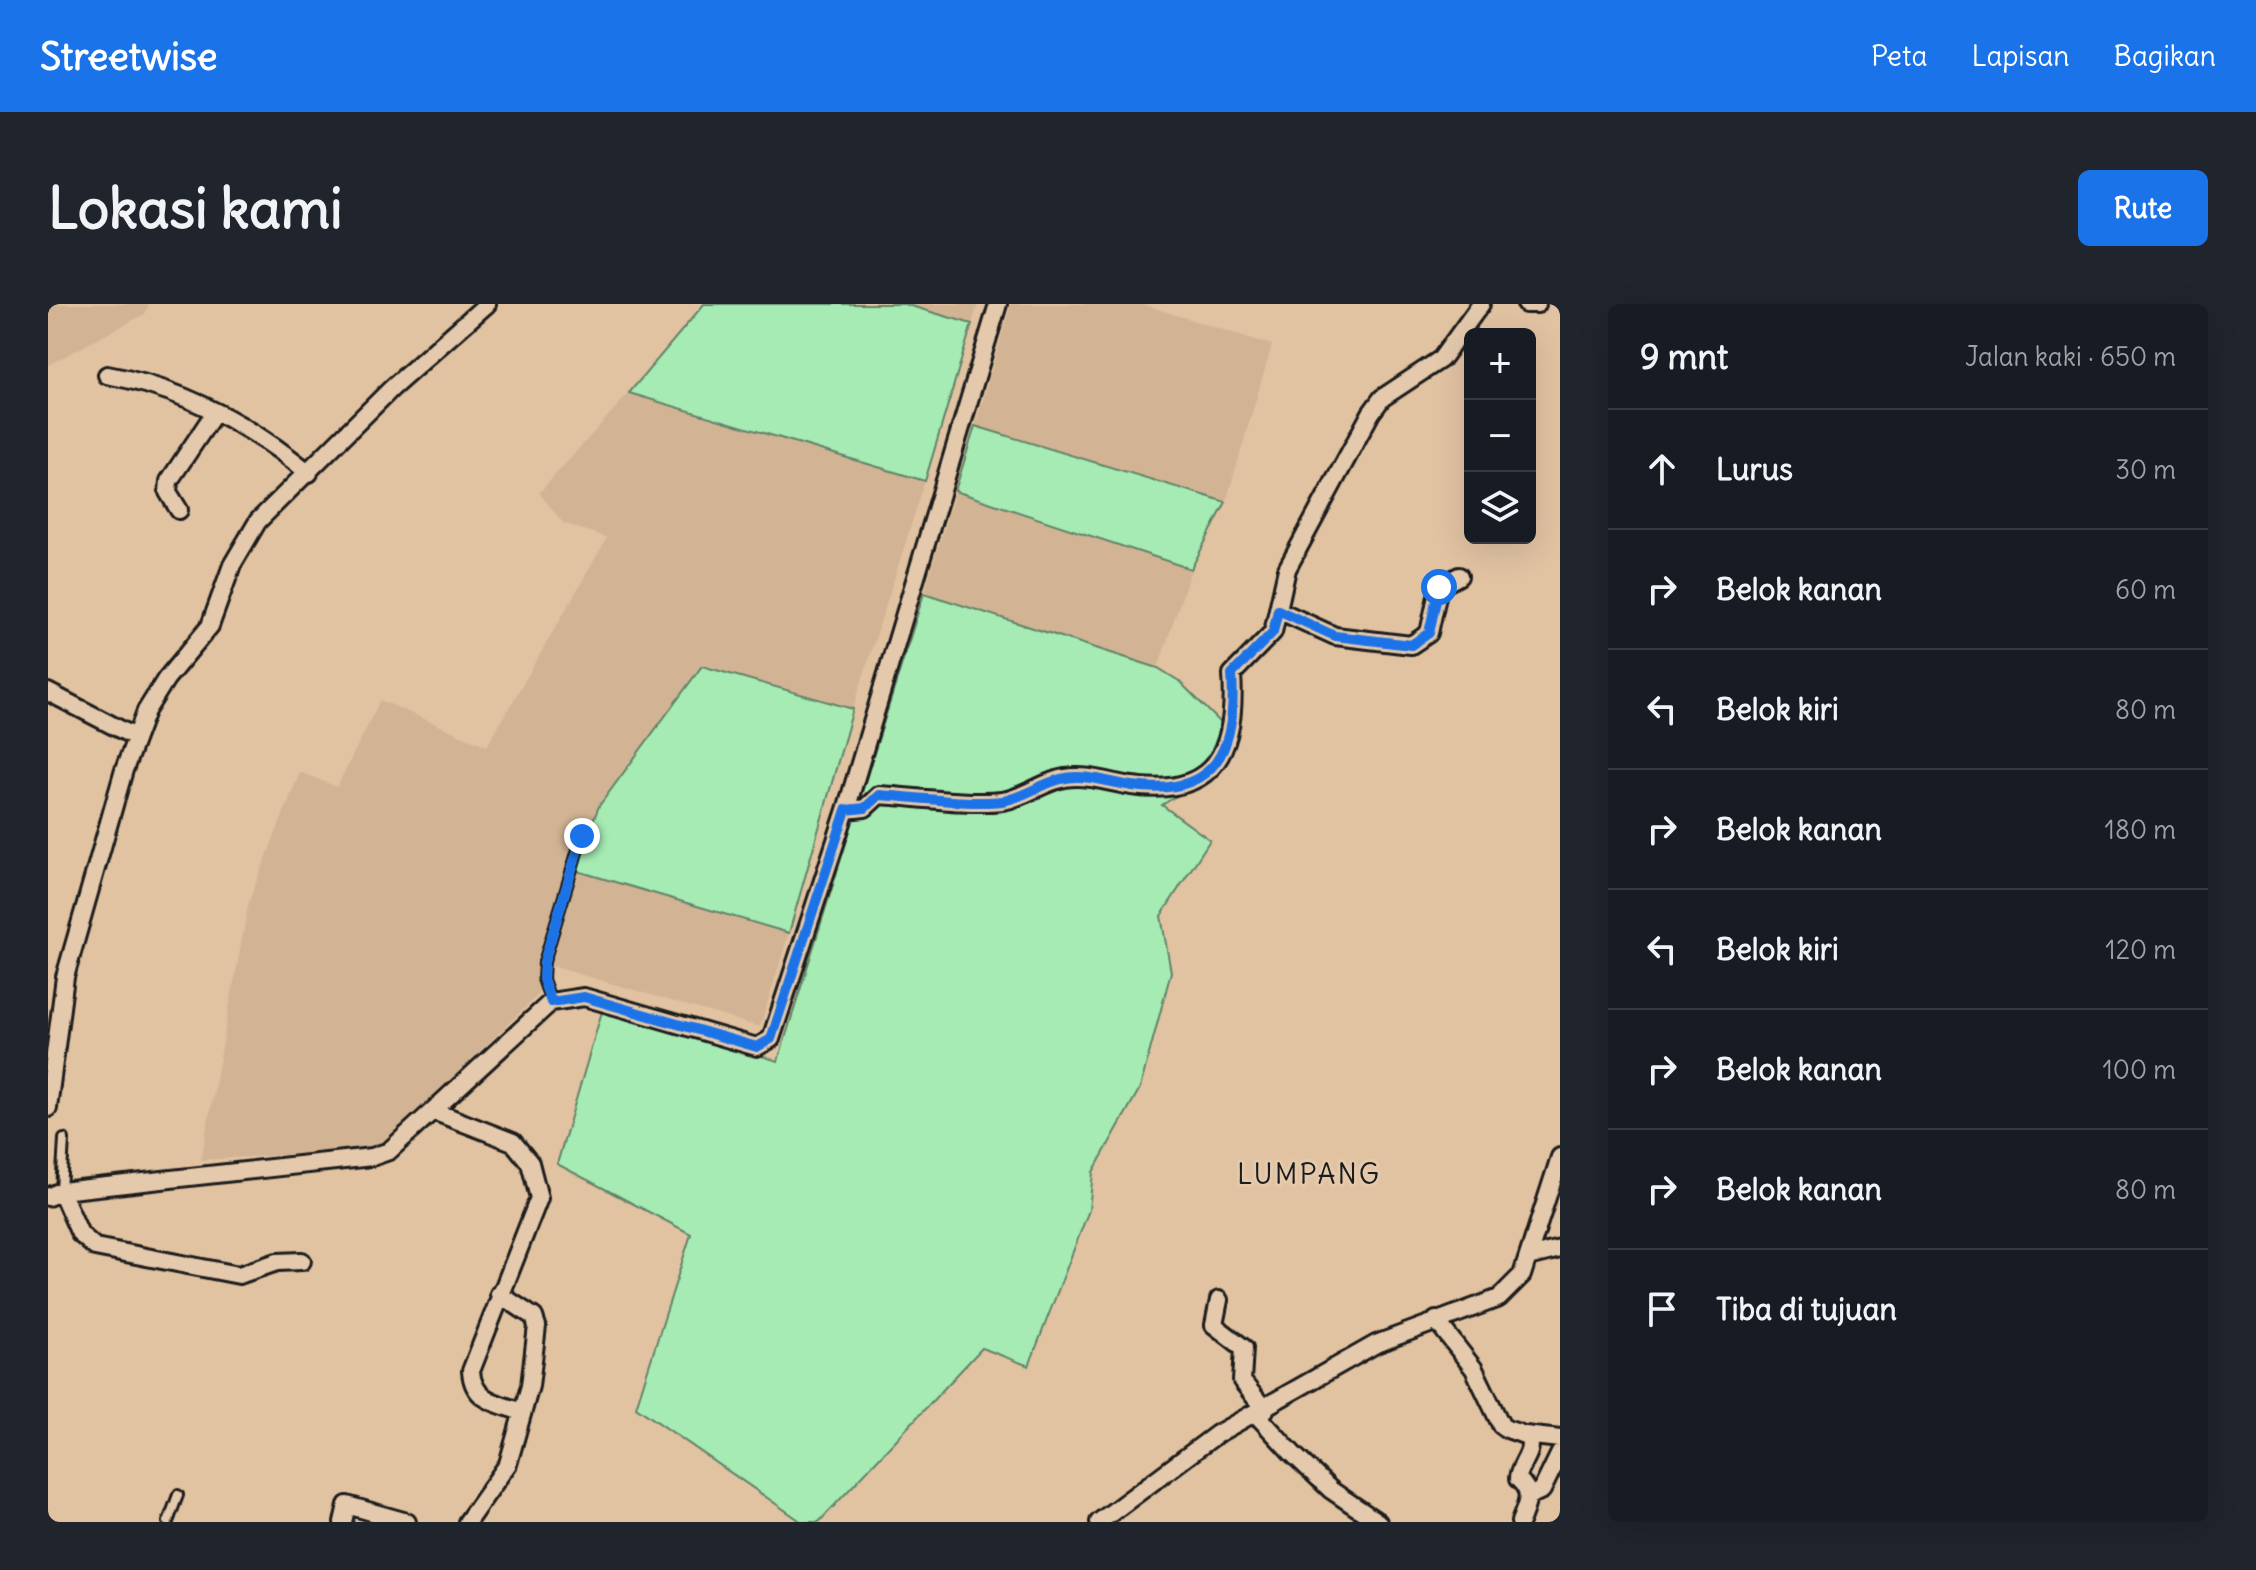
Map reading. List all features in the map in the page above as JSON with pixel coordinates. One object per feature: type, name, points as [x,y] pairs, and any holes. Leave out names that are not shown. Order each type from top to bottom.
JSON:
[{"type":"street","points":[[48,1108],[65,977],[135,737],[166,679],[210,626],[242,546],[258,521],[392,388],[487,304]]},
{"type":"street","points":[[302,1261],[277,1262],[239,1275],[95,1247],[80,1234],[54,1194],[372,1157],[389,1151],[551,1002],[584,997],[757,1047],[765,1045],[771,1039],[846,810],[998,304]]},
{"type":"street","points":[[846,810],[865,808],[879,795],[1003,801],[1065,778],[1137,787],[1181,784],[1211,771],[1224,753],[1235,706],[1232,674],[1273,632],[1287,569],[1371,413],[1382,398],[1441,359],[1481,304]]},
{"type":"street","points":[[1526,304],[1537,304]]},
{"type":"street","points":[[107,375],[147,382],[215,412],[275,446],[309,473]]},
{"type":"street","points":[[179,510],[168,492],[169,481],[215,412]]},
{"type":"street","points":[[1278,610],[1335,636],[1411,645],[1429,633],[1439,587],[1459,576]]},
{"type":"street","points":[[48,692],[135,737]]},
{"type":"street","points":[[433,1111],[513,1142],[530,1163],[539,1198],[471,1371],[472,1386],[482,1398],[522,1412]]},
{"type":"street","points":[[1099,1522],[1217,1434],[1261,1412],[1376,1344],[1499,1298],[1522,1275],[1560,1157]]},
{"type":"street","points":[[1528,1257],[1560,1249]]},
{"type":"street","points":[[467,1522],[508,1464],[530,1386],[537,1326],[534,1317],[499,1294]]},
{"type":"street","points":[[1219,1300],[1214,1325],[1244,1348],[1242,1381],[1261,1412],[1293,1454],[1331,1490],[1378,1522]]},
{"type":"street","points":[[1436,1320],[1474,1369],[1506,1431],[1560,1439]]},
{"type":"street","points":[[1520,1522],[1529,1496],[1527,1488],[1518,1479],[1530,1449],[1525,1435]]},
{"type":"street","points":[[1529,1496],[1542,1490],[1560,1453]]},
{"type":"street","points":[[343,1522],[347,1505],[407,1522]]},
{"type":"lane","points":[[551,1002],[543,979],[544,962],[582,836]]},
{"type":"lane","points":[[54,1194],[64,1139]]},
{"type":"lane","points":[[168,1522],[178,1495]]},
{"type":"shaded area","points":[[48,304],[149,304],[145,314],[48,365]]},
{"type":"shaded area","points":[[904,304],[978,304],[972,324]]},
{"type":"shaded area","points":[[1011,304],[1141,304],[1272,345],[1226,502],[975,426]]},
{"type":"shaded area","points":[[629,393],[925,481],[853,709],[702,667],[575,870],[789,933],[760,1027],[548,965],[537,996],[380,1149],[201,1160],[249,901],[300,772],[337,787],[380,700],[487,746],[607,538],[563,523],[539,493]]},
{"type":"shaded area","points":[[955,491],[1191,569],[1158,668],[924,593]]},
{"type":"green space","points":[[704,304],[904,304],[972,324],[925,481],[629,393]]},
{"type":"green space","points":[[975,426],[1226,502],[1191,569],[955,491]]},
{"type":"green space","points":[[924,593],[1158,668],[1179,681],[1231,733],[1199,782],[1162,805],[1210,840],[1161,916],[1171,972],[1140,1088],[1093,1172],[1089,1210],[1029,1366],[982,1348],[819,1522],[802,1522],[636,1407],[691,1234],[557,1164],[603,1008],[778,1061]]},
{"type":"green space","points":[[702,666],[853,709],[789,933],[574,870],[599,806]]},
{"type":"district","name":"LUMPANG","points":[[1309,1174]]},
{"type":"route","points":[[582,836],[544,962],[543,979],[551,1002],[584,997],[757,1047],[765,1045],[771,1039],[846,810],[865,808],[879,795],[1003,801],[1065,778],[1090,778],[1137,787],[1181,784],[1211,771],[1219,763],[1235,706],[1232,674],[1273,632],[1278,610],[1335,636],[1411,645],[1429,633],[1439,587]]}]
